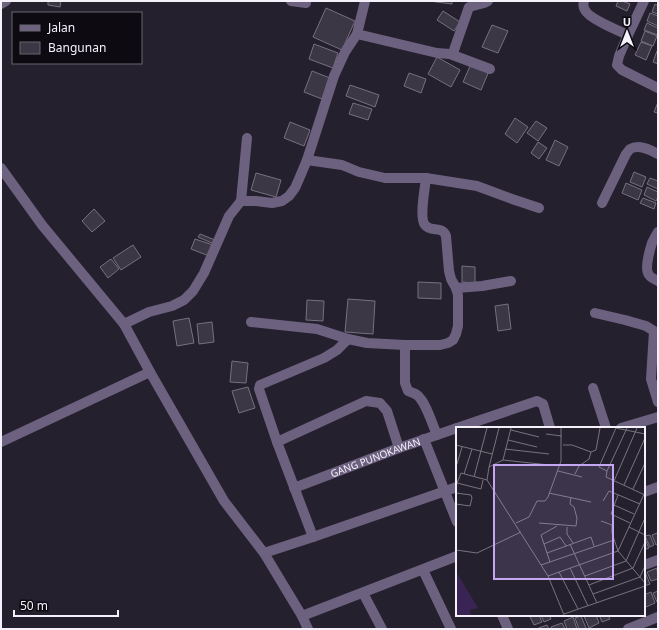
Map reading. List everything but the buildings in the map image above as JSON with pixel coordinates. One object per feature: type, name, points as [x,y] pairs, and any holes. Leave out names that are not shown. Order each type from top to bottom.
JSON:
[{"type":"street","points":[[1,4],[6,1]]},
{"type":"street","points":[[291,1],[306,3]]},
{"type":"street","points":[[241,201],[272,203],[282,201],[289,196],[295,188],[307,160],[334,76],[345,52],[357,34],[365,1]]},
{"type":"street","points":[[450,54],[469,7],[488,1]]},
{"type":"street","points":[[584,1],[583,4],[585,11],[590,17],[628,35]]},
{"type":"street","points":[[644,1],[618,56],[617,64],[622,70],[658,88]]},
{"type":"street","points":[[357,34],[437,54],[450,54],[490,69]]},
{"type":"street","points":[[124,324],[149,312],[172,306],[184,300],[193,291],[204,273],[229,216],[241,201],[246,138]]},
{"type":"street","points":[[602,203],[626,154],[630,149],[639,147],[658,154]]},
{"type":"street","points":[[307,160],[342,165],[359,172],[385,178],[426,178],[478,186],[512,200],[539,208]]},
{"type":"street","points":[[1,168],[42,225],[124,324],[224,501],[264,553],[302,616],[308,629]]},
{"type":"street","points":[[251,322],[317,329],[348,340],[367,343],[440,344],[448,343],[452,340],[456,334],[458,326],[458,295],[449,271],[445,233],[442,230],[425,226],[423,206],[426,178]]},
{"type":"street","points":[[658,232],[652,244],[647,268],[648,273],[652,278],[658,281]]},
{"type":"street","points":[[456,288],[482,286],[511,281]]},
{"type":"street","points":[[595,313],[646,326],[654,331],[651,379],[658,402]]},
{"type":"street","points":[[313,537],[277,442],[259,389],[260,385],[324,358],[337,350],[348,340]]},
{"type":"street","points":[[405,344],[405,383],[408,391],[422,400],[437,435]]},
{"type":"street","points":[[1,442],[150,372]]},
{"type":"street","points":[[593,388],[606,427]]},
{"type":"street","points":[[277,442],[366,401],[380,403],[387,411],[399,448]]},
{"type":"street","name":"GANG PUNOKAWAN","points":[[460,427],[537,401],[543,404],[550,427]]},
{"type":"street","points":[[624,427],[658,416]]},
{"type":"street","name":"GANG PUNOKAWAN","points":[[294,488],[399,448],[456,428]]},
{"type":"street","points":[[424,439],[456,519]]},
{"type":"street","points":[[264,553],[456,487]]},
{"type":"street","points":[[645,492],[658,487]]},
{"type":"street","points":[[302,616],[456,556]]},
{"type":"street","points":[[645,565],[658,560]]},
{"type":"street","points":[[423,570],[450,629]]},
{"type":"street","points":[[363,593],[382,629]]},
{"type":"street","points":[[505,616],[508,629]]},
{"type":"street","points":[[628,629],[658,617]]}]
